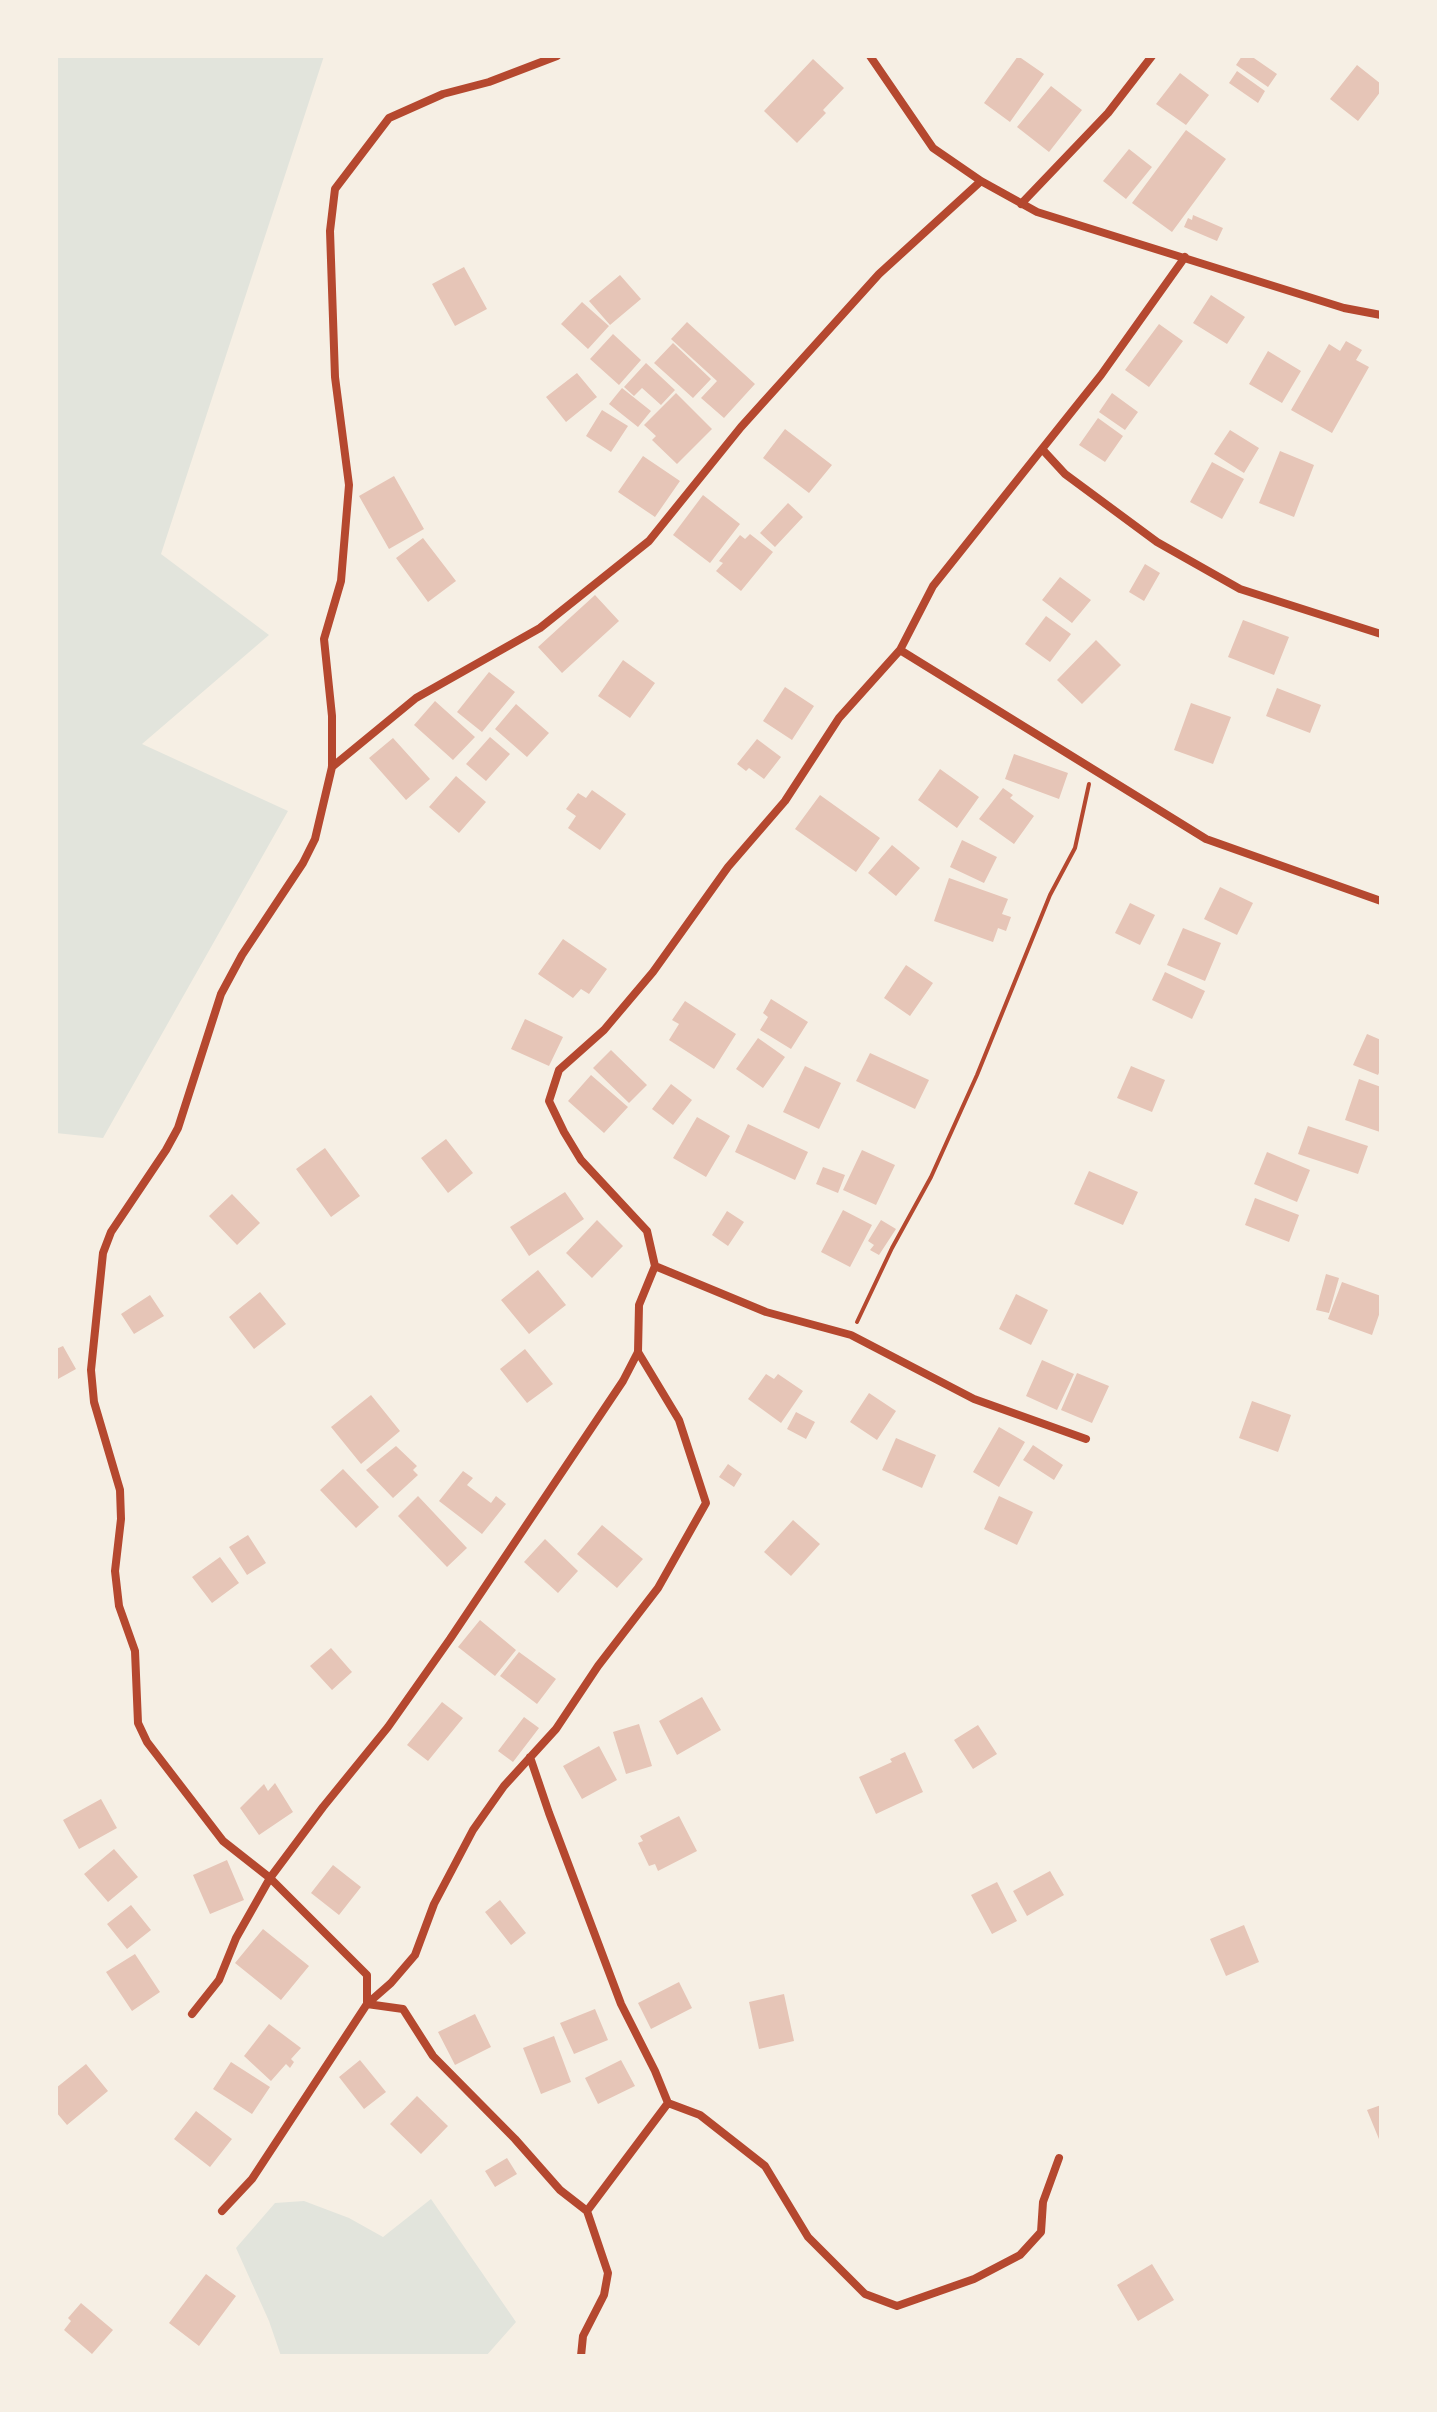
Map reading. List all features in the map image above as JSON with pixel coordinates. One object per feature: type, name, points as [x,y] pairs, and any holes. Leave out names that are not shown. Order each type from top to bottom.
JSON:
[{"type":"street","points":[[367,2004],[367,1975],[270,1878],[223,1841],[147,1742],[138,1723],[135,1651],[119,1606],[115,1571],[121,1519],[120,1490],[94,1402],[91,1370],[103,1253],[111,1232],[178,1128],[221,994],[315,839],[332,767],[332,716],[324,639],[341,581],[349,485],[335,377],[330,231],[335,189],[389,118],[443,94],[489,82],[557,56]]},
{"type":"street","points":[[870,56],[933,148],[1021,204],[1037,212],[1344,308],[1381,315]]},
{"type":"street","points":[[1021,204],[1108,113],[1152,56]]},
{"type":"street","points":[[332,767],[416,698],[540,628],[649,541],[741,427],[879,274],[981,181]]},
{"type":"street","points":[[192,2014],[219,1980],[236,1938],[270,1878],[415,1690],[623,1381],[638,1352],[639,1305],[655,1266],[647,1231],[581,1160],[564,1132],[549,1101],[559,1070],[604,1030],[653,972],[728,867],[785,801],[839,718],[900,650],[933,586],[1101,375],[1185,257]]},
{"type":"street","points":[[1042,449],[1065,474],[1157,542],[1240,589],[1381,634]]},
{"type":"street","points":[[900,650],[1206,839],[1381,901]]},
{"type":"street","points":[[655,1266],[766,1312],[851,1335],[974,1399],[1086,1439]]},
{"type":"street","points":[[222,2211],[252,2179],[367,2004],[391,1983],[415,1955],[434,1904],[473,1830],[504,1786],[556,1729],[598,1666],[658,1588],[706,1503],[679,1420],[638,1352]]},
{"type":"street","points":[[530,1757],[621,2004],[668,2103],[700,2115],[765,2166],[808,2237],[865,2294],[897,2306],[974,2279],[1020,2255],[1041,2232],[1043,2202],[1059,2158]]},
{"type":"street","points":[[367,2004],[403,2009],[433,2056],[515,2139],[560,2190],[587,2211],[608,2273],[604,2295],[583,2336],[581,2356]]},
{"type":"street","points":[[587,2211],[668,2103]]},
{"type":"path","points":[[851,1335],[892,1248],[931,1177],[977,1075],[1050,895],[1075,848],[1092,770]]},
{"type":"shaded area","points":[[56,56],[324,56],[161,554],[269,635],[142,744],[288,811],[103,1138],[56,1133]]},
{"type":"shaded area","points":[[431,2199],[516,2322],[486,2356],[281,2356],[236,2248],[275,2203],[304,2201],[349,2218],[383,2237]]},
{"type":"building","points":[[1018,56],[1044,74],[1010,122],[984,103]]},
{"type":"building","points":[[1242,56],[1251,56],[1277,74],[1268,87],[1236,65]]},
{"type":"building","points":[[813,59],[844,88],[823,110],[826,113],[797,143],[764,111]]},
{"type":"building","points":[[1357,65],[1381,84],[1381,91],[1358,121],[1330,99]]},
{"type":"building","points":[[1237,71],[1265,91],[1258,103],[1229,83]]},
{"type":"building","points":[[1180,73],[1209,95],[1186,125],[1156,104]]},
{"type":"building","points":[[1051,86],[1082,110],[1049,152],[1017,127]]},
{"type":"building","points":[[1186,130],[1226,159],[1172,232],[1132,203]]},
{"type":"building","points":[[1129,149],[1152,167],[1126,199],[1103,181]]},
{"type":"building","points":[[1193,215],[1223,228],[1217,241],[1184,227]]},
{"type":"building","points":[[464,267],[487,309],[455,326],[432,284]]},
{"type":"building","points":[[620,275],[641,299],[610,325],[589,301]]},
{"type":"building","points":[[1211,295],[1245,317],[1227,344],[1193,323]]},
{"type":"building","points":[[582,302],[609,326],[588,349],[561,324]]},
{"type":"building","points":[[687,322],[755,384],[724,418],[701,398],[717,381],[671,339]]},
{"type":"building","points":[[1159,324],[1183,341],[1149,387],[1125,370]]},
{"type":"building","points":[[613,334],[641,360],[619,385],[590,359]]},
{"type":"building","points":[[1346,341],[1362,350],[1356,360],[1369,367],[1332,433],[1291,410],[1329,344],[1340,351]]},
{"type":"building","points":[[673,343],[711,379],[693,398],[654,363]]},
{"type":"building","points":[[1268,351],[1301,371],[1282,403],[1249,384]]},
{"type":"building","points":[[646,363],[675,390],[661,405],[642,388],[634,396],[624,387]]},
{"type":"building","points":[[577,373],[597,397],[566,422],[546,397]]},
{"type":"building","points":[[622,388],[651,411],[638,427],[609,404]]},
{"type":"building","points":[[676,393],[712,429],[677,464],[652,440],[656,436],[644,425]]},
{"type":"building","points":[[1112,393],[1138,412],[1125,430],[1099,412]]},
{"type":"building","points":[[602,410],[628,426],[611,452],[586,436]]},
{"type":"building","points":[[1098,418],[1123,436],[1105,462],[1079,445]]},
{"type":"building","points":[[785,429],[832,465],[809,493],[763,458]]},
{"type":"building","points":[[1230,430],[1259,448],[1244,473],[1214,454]]},
{"type":"building","points":[[1280,451],[1314,465],[1294,517],[1259,503]]},
{"type":"building","points":[[643,456],[680,481],[655,517],[618,492]]},
{"type":"building","points":[[1212,462],[1244,479],[1222,519],[1190,502]]},
{"type":"building","points":[[394,476],[424,529],[389,549],[359,496]]},
{"type":"building","points":[[703,495],[740,524],[710,563],[673,535]]},
{"type":"building","points":[[788,503],[803,517],[775,547],[760,533]]},
{"type":"building","points":[[750,534],[773,552],[741,591],[716,571],[723,563],[719,561],[740,535],[745,539]]},
{"type":"building","points":[[423,538],[456,581],[428,602],[396,558]]},
{"type":"building","points":[[1145,564],[1160,573],[1144,601],[1129,592]]},
{"type":"building","points":[[1060,577],[1091,600],[1072,623],[1042,600]]},
{"type":"building","points":[[595,595],[619,621],[562,673],[538,647]]},
{"type":"building","points":[[1046,616],[1071,634],[1050,662],[1025,644]]},
{"type":"building","points":[[1243,620],[1289,637],[1274,675],[1228,657]]},
{"type":"building","points":[[1096,640],[1121,665],[1082,704],[1057,680]]},
{"type":"building","points":[[623,660],[655,683],[630,718],[598,696]]},
{"type":"building","points":[[489,672],[515,692],[482,732],[457,712]]},
{"type":"building","points":[[785,687],[814,706],[792,740],[763,721]]},
{"type":"building","points":[[1277,688],[1321,705],[1310,733],[1266,716]]},
{"type":"building","points":[[435,701],[475,737],[453,760],[414,725]]},
{"type":"building","points":[[1191,703],[1231,717],[1213,764],[1174,750]]},
{"type":"building","points":[[516,704],[549,733],[527,757],[495,729]]},
{"type":"building","points":[[490,737],[510,754],[486,781],[466,764]]},
{"type":"building","points":[[393,738],[430,779],[406,800],[369,758]]},
{"type":"building","points":[[757,739],[781,757],[764,779],[737,764]]},
{"type":"building","points":[[1014,754],[1068,773],[1059,799],[1005,779]]},
{"type":"building","points":[[940,769],[979,797],[957,828],[918,800]]},
{"type":"building","points":[[456,776],[486,802],[459,833],[429,807]]},
{"type":"building","points":[[1003,788],[1013,795],[1010,798],[1034,816],[1014,844],[979,819]]},
{"type":"building","points":[[592,790],[626,814],[600,850],[568,828],[576,816],[566,809],[578,793],[586,798]]},
{"type":"building","points":[[820,795],[880,838],[856,872],[795,829]]},
{"type":"building","points":[[962,840],[997,857],[984,883],[950,867]]},
{"type":"building","points":[[892,845],[920,868],[896,896],[868,873]]},
{"type":"building","points":[[949,878],[1008,899],[1002,914],[1011,917],[1006,931],[998,928],[993,942],[934,921]]},
{"type":"building","points":[[1220,887],[1253,903],[1237,935],[1204,919]]},
{"type":"building","points":[[1130,903],[1155,915],[1140,945],[1115,933]]},
{"type":"building","points":[[1183,928],[1221,943],[1205,981],[1167,965]]},
{"type":"building","points":[[563,939],[607,969],[589,994],[581,989],[573,998],[538,974]]},
{"type":"building","points":[[906,965],[933,983],[910,1016],[884,998]]},
{"type":"building","points":[[1165,972],[1205,991],[1192,1019],[1152,1000]]},
{"type":"building","points":[[771,999],[808,1022],[791,1049],[760,1030],[768,1017],[763,1013]]},
{"type":"building","points":[[685,1001],[736,1034],[714,1069],[669,1040],[679,1024],[672,1020]]},
{"type":"building","points":[[525,1019],[563,1037],[549,1066],[511,1049]]},
{"type":"building","points":[[1367,1034],[1381,1040],[1378,1075],[1353,1065]]},
{"type":"building","points":[[758,1038],[785,1057],[763,1088],[736,1069]]},
{"type":"building","points":[[611,1050],[647,1085],[629,1103],[593,1068]]},
{"type":"building","points":[[870,1053],[929,1080],[915,1109],[856,1081]]},
{"type":"building","points":[[805,1066],[841,1083],[819,1129],[783,1112]]},
{"type":"building","points":[[1131,1066],[1165,1080],[1152,1112],[1117,1098]]},
{"type":"building","points":[[591,1075],[628,1107],[604,1133],[568,1101]]},
{"type":"building","points":[[1359,1079],[1381,1087],[1380,1132],[1345,1120]]},
{"type":"building","points":[[671,1084],[692,1100],[673,1125],[652,1109]]},
{"type":"building","points":[[697,1117],[730,1136],[706,1177],[673,1158]]},
{"type":"building","points":[[748,1124],[808,1152],[795,1180],[735,1152]]},
{"type":"building","points":[[1308,1126],[1368,1146],[1358,1174],[1298,1154]]},
{"type":"building","points":[[446,1139],[473,1173],[448,1193],[421,1158]]},
{"type":"building","points":[[325,1148],[360,1196],[331,1217],[296,1169]]},
{"type":"building","points":[[862,1150],[895,1165],[876,1205],[843,1190]]},
{"type":"building","points":[[1267,1152],[1310,1170],[1297,1202],[1254,1184]]},
{"type":"building","points":[[823,1167],[845,1175],[838,1193],[816,1184]]},
{"type":"building","points":[[1089,1171],[1138,1192],[1123,1225],[1074,1204]]},
{"type":"building","points":[[565,1192],[584,1219],[529,1256],[510,1227]]},
{"type":"building","points":[[232,1194],[260,1223],[237,1245],[209,1216]]},
{"type":"building","points":[[1255,1198],[1299,1215],[1289,1242],[1245,1225]]},
{"type":"building","points":[[843,1210],[872,1225],[850,1267],[821,1252]]},
{"type":"building","points":[[727,1211],[744,1222],[728,1246],[712,1235]]},
{"type":"building","points":[[597,1220],[623,1246],[592,1278],[566,1253]]},
{"type":"building","points":[[881,1220],[896,1229],[879,1255],[870,1250],[874,1245],[868,1241]]},
{"type":"building","points":[[538,1270],[566,1305],[529,1334],[501,1300]]},
{"type":"building","points":[[1326,1274],[1339,1278],[1329,1313],[1316,1310]]},
{"type":"building","points":[[1342,1282],[1381,1296],[1381,1309],[1372,1335],[1328,1319]]},
{"type":"building","points":[[260,1292],[286,1324],[254,1349],[229,1317]]},
{"type":"building","points":[[1016,1294],[1048,1310],[1031,1345],[999,1329]]},
{"type":"building","points":[[150,1295],[164,1316],[134,1334],[121,1314]]},
{"type":"building","points":[[63,1346],[76,1369],[58,1379],[56,1349]]},
{"type":"building","points":[[525,1349],[553,1384],[527,1403],[500,1369]]},
{"type":"building","points":[[1042,1360],[1074,1374],[1057,1410],[1026,1396]]},
{"type":"building","points":[[1077,1373],[1109,1386],[1092,1423],[1061,1410]]},
{"type":"building","points":[[766,1374],[774,1379],[778,1374],[803,1391],[781,1423],[748,1399]]},
{"type":"building","points":[[869,1393],[896,1411],[877,1440],[850,1422]]},
{"type":"building","points":[[371,1395],[400,1431],[361,1464],[331,1427]]},
{"type":"building","points":[[1252,1401],[1291,1415],[1278,1452],[1239,1438]]},
{"type":"building","points":[[796,1412],[815,1422],[806,1439],[787,1429]]},
{"type":"building","points":[[999,1427],[1025,1442],[999,1487],[973,1472]]},
{"type":"building","points":[[896,1438],[936,1455],[922,1488],[882,1470]]},
{"type":"building","points":[[1033,1445],[1063,1465],[1054,1480],[1023,1460]]},
{"type":"building","points":[[396,1446],[417,1466],[413,1470],[418,1475],[393,1498],[366,1470]]},
{"type":"building","points":[[728,1464],[742,1474],[734,1487],[719,1477]]},
{"type":"building","points":[[343,1469],[379,1507],[356,1528],[320,1490]]},
{"type":"building","points":[[463,1471],[473,1478],[467,1485],[491,1503],[496,1496],[506,1504],[482,1534],[439,1501]]},
{"type":"building","points":[[418,1496],[467,1548],[447,1567],[398,1516]]},
{"type":"building","points":[[999,1496],[1033,1512],[1017,1545],[984,1529]]},
{"type":"building","points":[[793,1520],[820,1544],[791,1576],[764,1552]]},
{"type":"building","points":[[602,1525],[643,1559],[617,1588],[577,1554]]},
{"type":"building","points":[[248,1535],[266,1563],[247,1575],[229,1547]]},
{"type":"building","points":[[545,1539],[578,1571],[558,1593],[524,1562]]},
{"type":"building","points":[[220,1557],[239,1583],[212,1603],[192,1577]]},
{"type":"building","points":[[480,1620],[516,1650],[495,1676],[458,1647]]},
{"type":"building","points":[[331,1648],[352,1672],[332,1690],[310,1666]]},
{"type":"building","points":[[519,1652],[556,1679],[537,1704],[500,1676]]},
{"type":"building","points":[[702,1697],[721,1730],[677,1755],[659,1721]]},
{"type":"building","points":[[442,1702],[463,1718],[428,1761],[407,1745]]},
{"type":"building","points":[[524,1717],[539,1728],[513,1762],[498,1751]]},
{"type":"building","points":[[639,1724],[652,1766],[626,1774],[613,1732]]},
{"type":"building","points":[[978,1725],[997,1754],[973,1769],[954,1740]]},
{"type":"building","points":[[599,1746],[617,1780],[582,1799],[563,1766]]},
{"type":"building","points":[[905,1752],[923,1792],[876,1814],[859,1777],[892,1762],[890,1759]]},
{"type":"building","points":[[275,1783],[293,1812],[259,1835],[240,1808],[264,1784],[268,1791]]},
{"type":"building","points":[[101,1799],[117,1828],[79,1849],[63,1820]]},
{"type":"building","points":[[679,1816],[697,1851],[658,1871],[655,1864],[649,1866],[638,1843],[643,1841],[640,1836]]},
{"type":"building","points":[[114,1849],[138,1877],[108,1902],[84,1874]]},
{"type":"building","points":[[227,1860],[244,1900],[210,1914],[193,1875]]},
{"type":"building","points":[[333,1865],[361,1887],[339,1915],[311,1893]]},
{"type":"building","points":[[1050,1871],[1064,1895],[1027,1916],[1013,1891]]},
{"type":"building","points":[[997,1882],[1017,1921],[992,1934],[971,1895]]},
{"type":"building","points":[[500,1900],[526,1933],[511,1945],[485,1912]]},
{"type":"building","points":[[131,1905],[151,1930],[127,1949],[107,1924]]},
{"type":"building","points":[[1244,1925],[1259,1962],[1226,1976],[1210,1939]]},
{"type":"building","points":[[263,1929],[309,1966],[281,2000],[235,1963]]},
{"type":"building","points":[[135,1954],[160,1992],[132,2011],[106,1972]]},
{"type":"building","points":[[679,1982],[692,2008],[651,2029],[638,2003]]},
{"type":"building","points":[[784,1994],[794,2041],[759,2049],[749,2002]]},
{"type":"building","points":[[595,2009],[608,2040],[574,2054],[560,2023]]},
{"type":"building","points":[[475,2014],[491,2047],[455,2065],[438,2032]]},
{"type":"building","points":[[269,2024],[301,2048],[291,2059],[294,2062],[290,2068],[286,2064],[271,2081],[244,2056]]},
{"type":"building","points":[[554,2036],[571,2082],[541,2094],[523,2048]]},
{"type":"building","points":[[360,2060],[386,2092],[364,2109],[339,2077]]},
{"type":"building","points":[[621,2060],[635,2086],[598,2104],[585,2078]]},
{"type":"building","points":[[231,2062],[270,2087],[252,2114],[213,2089]]},
{"type":"building","points":[[86,2064],[108,2091],[67,2125],[56,2112],[56,2088]]},
{"type":"building","points":[[417,2096],[448,2126],[421,2154],[390,2124]]},
{"type":"building","points":[[1381,2105],[1381,2144],[1367,2110]]},
{"type":"building","points":[[196,2111],[232,2139],[210,2167],[174,2139]]},
{"type":"building","points":[[507,2158],[517,2174],[495,2187],[485,2171]]},
{"type":"building","points":[[1152,2264],[1174,2300],[1138,2321],[1117,2285]]},
{"type":"building","points":[[206,2274],[236,2296],[199,2346],[169,2323]]},
{"type":"building","points":[[81,2303],[113,2330],[92,2354],[64,2330],[71,2321],[68,2318]]}]
